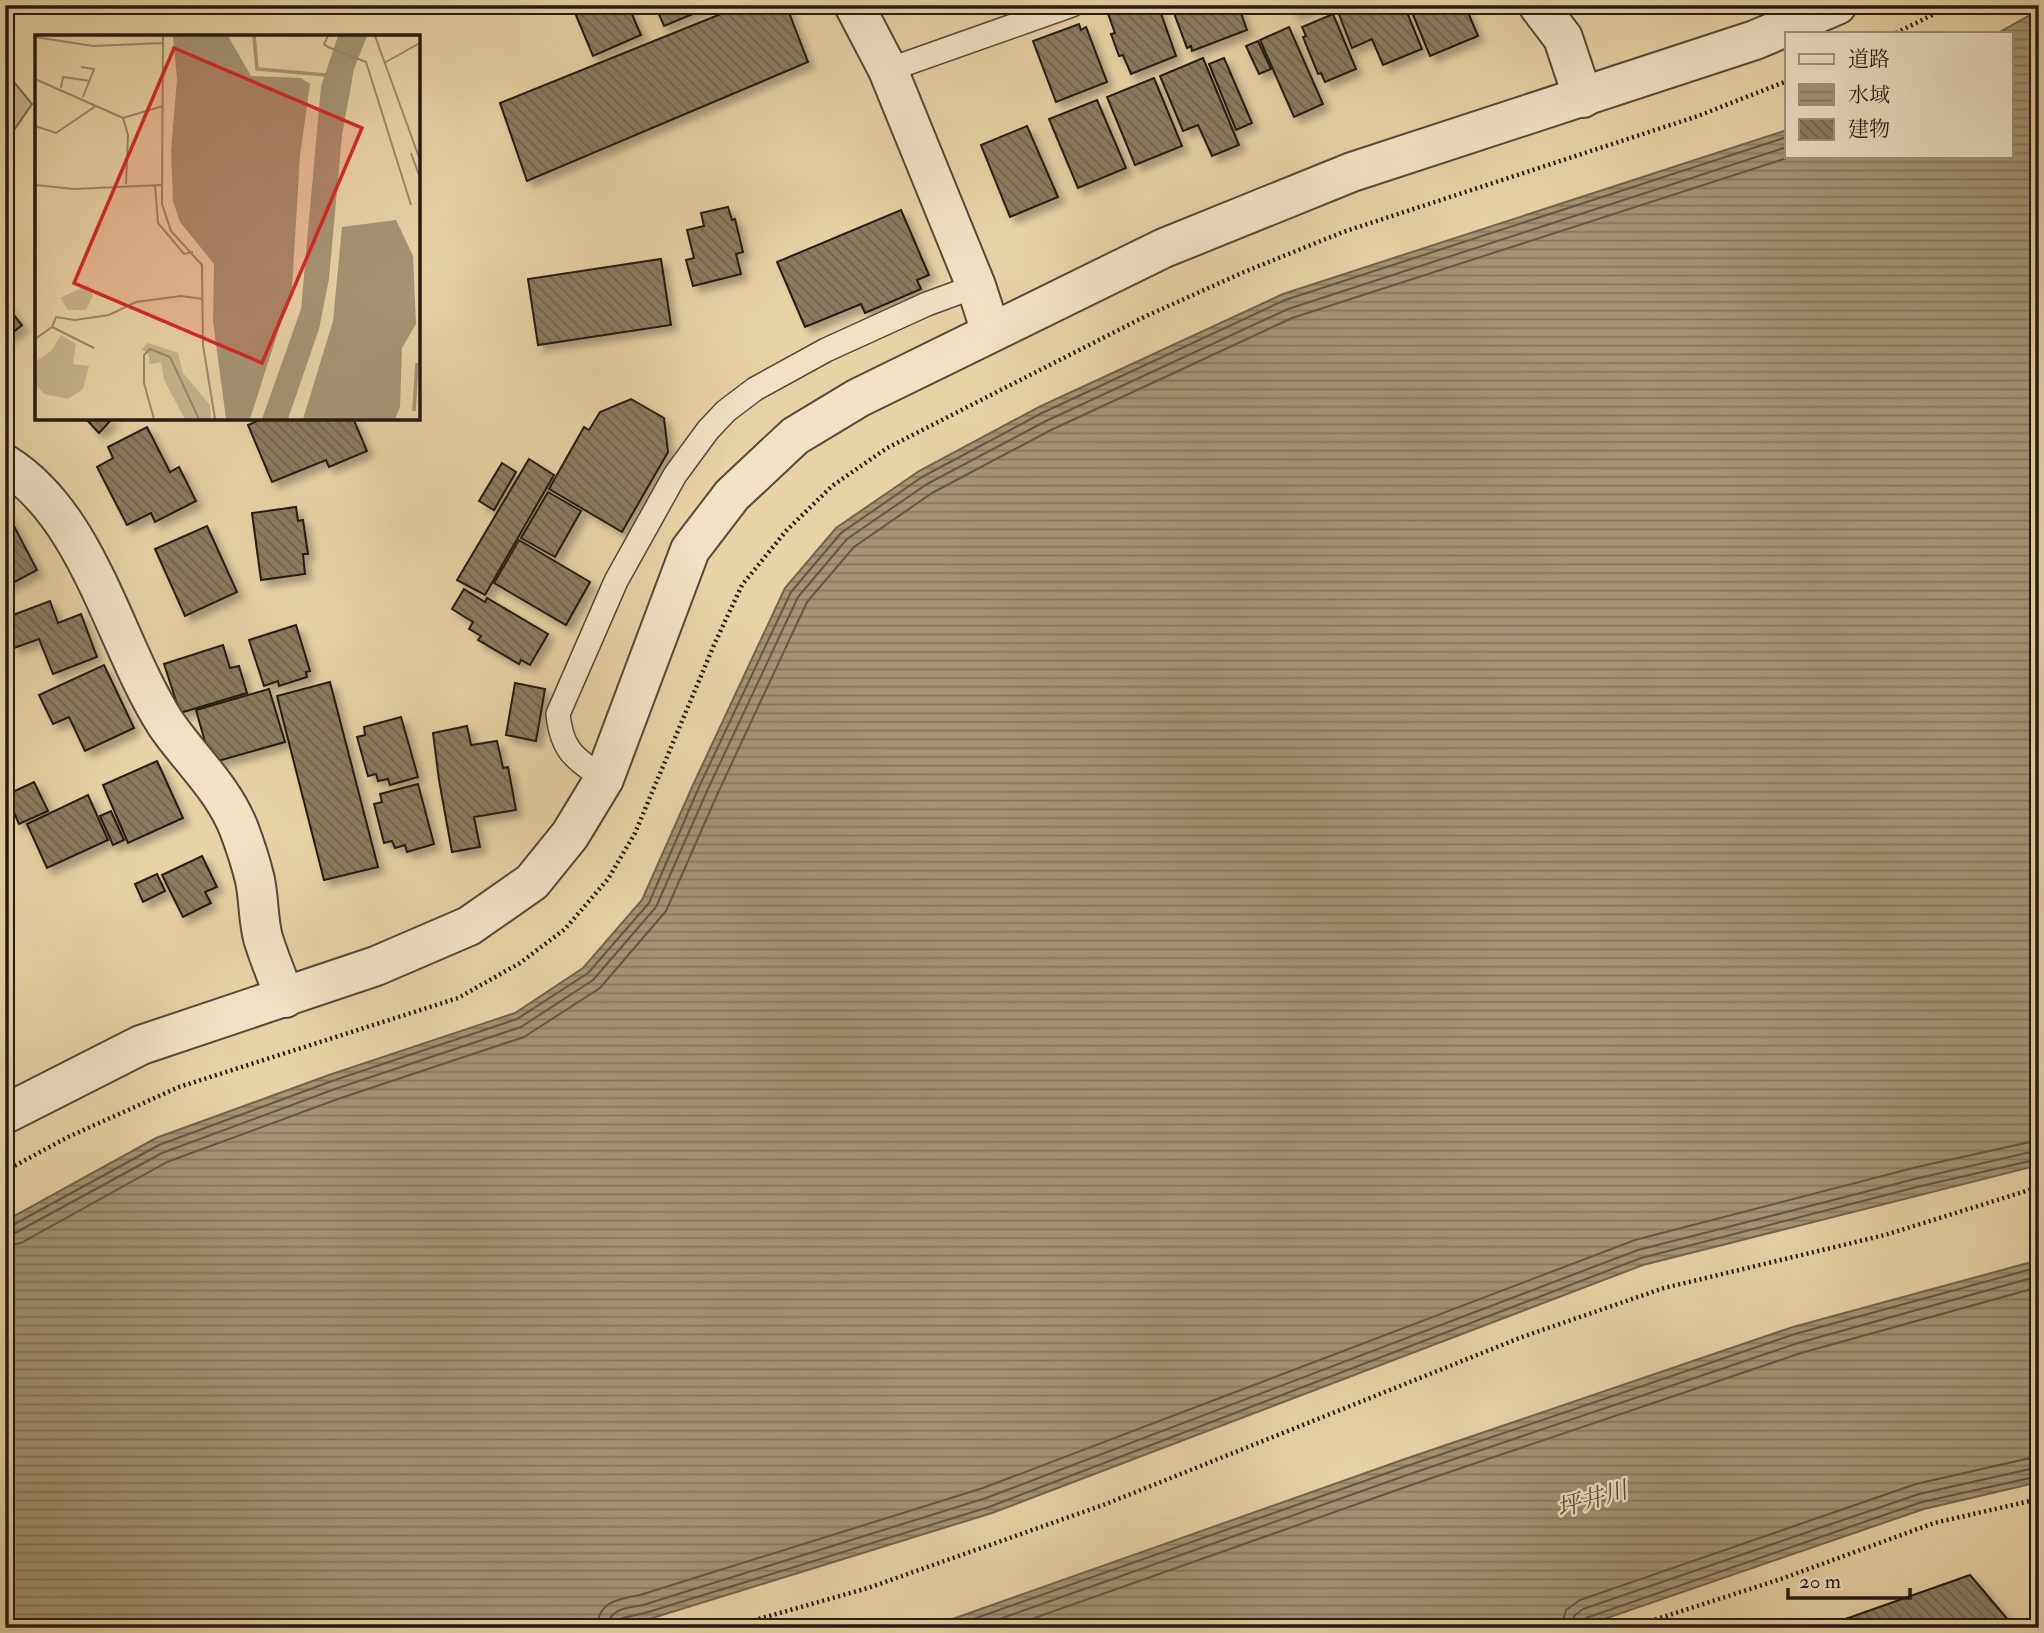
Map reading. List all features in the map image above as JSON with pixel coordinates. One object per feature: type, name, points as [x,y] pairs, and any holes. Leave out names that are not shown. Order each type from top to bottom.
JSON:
[{"type":"street","points":[[854,5],[888,70],[976,286],[991,332]]},
{"type":"street","points":[[1538,5],[1563,38],[1583,98]]},
{"type":"street","points":[[5,1114],[141,1045],[376,966],[469,926],[532,882],[570,835],[604,779],[690,550],[732,495],[795,436],[858,398],[1164,248],[1352,172],[1755,40],[1837,5]]},
{"type":"street","points":[[5,464],[23,475],[59,515],[101,590],[134,663],[166,724],[215,787],[239,827],[254,878],[263,937],[285,998]]},
{"type":"lane","points":[[888,70],[1072,5]]},
{"type":"lane","points":[[604,779],[576,758],[560,737],[558,715],[616,581],[675,475],[708,430],[726,411],[755,389],[826,350],[927,304],[976,286]]},
{"type":"path","points":[[1898,32],[1952,5]]},
{"type":"path","points":[[5,1171],[68,1137],[179,1087],[458,998],[520,964],[565,929],[608,879],[635,833],[741,585],[786,531],[832,486],[887,449],[1144,317],[1244,272],[1343,232],[1698,116],[1785,82]]},
{"type":"path","points":[[727,1628],[868,1588],[1105,1504],[1522,1337],[1664,1288],[1885,1236],[2039,1187]]},
{"type":"path","points":[[1629,1628],[1781,1579],[1934,1524],[2039,1499]]},
{"type":"green space","points":[[5,71],[32,104],[5,143]]},
{"type":"water","points":[[2039,10],[2039,1165],[1643,1265],[992,1513],[646,1620],[605,1628],[5,1628],[5,1221],[156,1138],[329,1075],[515,1013],[583,968],[642,900],[785,588],[836,528],[919,471],[1039,407],[1283,294],[1785,131],[1785,158],[2012,158],[2012,32],[2000,32]]},
{"type":"water","name":"坪井川","points":[[2039,1260],[2039,1482],[1924,1509],[1578,1628],[927,1628],[1405,1459],[1793,1327]]},
{"type":"building","points":[[580,5],[628,5],[641,35],[593,56],[573,8]]},
{"type":"building","points":[[655,5],[712,5],[712,6],[664,26]]},
{"type":"building","points":[[743,5],[786,5],[808,62],[527,181],[500,103]]},
{"type":"building","points":[[1114,5],[1158,5],[1176,56],[1131,74],[1123,55],[1119,56],[1111,34],[1115,33],[1106,8]]},
{"type":"building","points":[[1171,5],[1238,5],[1247,30],[1192,51],[1191,46],[1187,48]]},
{"type":"building","points":[[1291,5],[1316,5],[1294,14]]},
{"type":"building","points":[[1346,5],[1404,5],[1422,49],[1383,65],[1372,39],[1352,48],[1337,9]]},
{"type":"building","points":[[1409,5],[1465,5],[1478,36],[1430,56]]},
{"type":"building","points":[[1333,14],[1356,69],[1325,82],[1321,73],[1318,74],[1303,37],[1306,36],[1302,27]]},
{"type":"building","points":[[1079,24],[1081,30],[1086,27],[1107,82],[1056,102],[1033,41]]},
{"type":"building","points":[[1289,27],[1323,104],[1294,117],[1260,40]]},
{"type":"building","points":[[1258,41],[1271,69],[1259,74],[1246,46]]},
{"type":"building","points":[[1203,58],[1239,145],[1212,156],[1198,125],[1183,131],[1160,76]]},
{"type":"building","points":[[1224,58],[1252,123],[1236,130],[1209,64]]},
{"type":"building","points":[[1154,78],[1182,146],[1135,165],[1107,97]]},
{"type":"building","points":[[1097,100],[1126,168],[1078,188],[1049,119]]},
{"type":"building","points":[[1027,126],[1058,197],[1010,217],[981,145]]},
{"type":"building","points":[[728,207],[732,220],[735,219],[743,252],[736,254],[741,274],[693,286],[686,260],[694,258],[687,230],[704,226],[701,213]]},
{"type":"building","points":[[901,210],[929,275],[917,280],[921,289],[865,313],[861,304],[805,327],[777,262]]},
{"type":"building","points":[[661,259],[671,325],[538,345],[528,279]]},
{"type":"building","points":[[5,304],[22,325],[5,339]]},
{"type":"building","points":[[631,399],[664,418],[668,452],[622,532],[549,489],[584,427],[589,430],[600,412]]},
{"type":"building","points":[[87,420],[111,420],[99,433]]},
{"type":"building","points":[[259,420],[354,420],[367,451],[329,467],[326,460],[272,482],[248,425]]},
{"type":"building","points":[[147,427],[170,472],[179,467],[196,501],[155,522],[151,513],[127,525],[97,467],[113,458],[108,447]]},
{"type":"building","points":[[529,459],[554,475],[485,595],[457,580]]},
{"type":"building","points":[[502,463],[516,472],[494,510],[479,501]]},
{"type":"building","points":[[548,492],[581,511],[555,557],[521,538]]},
{"type":"building","points":[[296,507],[298,521],[303,520],[308,554],[303,554],[305,574],[261,580],[252,513]]},
{"type":"building","points":[[5,509],[37,570],[5,587]]},
{"type":"building","points":[[207,526],[237,592],[185,616],[155,549]]},
{"type":"building","points":[[519,540],[590,582],[566,625],[494,583]]},
{"type":"building","points":[[464,589],[485,602],[487,598],[548,634],[530,665],[521,660],[519,664],[478,640],[481,636],[469,629],[473,622],[452,609]]},
{"type":"building","points":[[50,601],[58,623],[81,614],[97,657],[53,674],[39,639],[14,648],[5,626],[5,618]]},
{"type":"building","points":[[296,625],[310,671],[306,672],[307,677],[279,686],[278,681],[264,686],[249,640]]},
{"type":"building","points":[[223,645],[230,668],[239,666],[247,693],[180,713],[164,664]]},
{"type":"building","points":[[104,665],[134,728],[85,751],[69,717],[53,724],[39,695]]},
{"type":"building","points":[[330,682],[378,867],[324,880],[277,696]]},
{"type":"building","points":[[515,683],[545,689],[536,741],[506,735]]},
{"type":"building","points":[[269,689],[285,742],[211,763],[196,710]]},
{"type":"building","points":[[401,717],[418,777],[390,785],[388,779],[378,781],[376,774],[368,776],[357,737],[365,735],[364,727]]},
{"type":"building","points":[[467,726],[471,745],[497,741],[503,768],[508,767],[516,810],[474,817],[480,847],[452,852],[433,733]]},
{"type":"building","points":[[157,761],[183,818],[128,843],[103,785]]},
{"type":"building","points":[[34,782],[48,811],[19,824],[6,795]]},
{"type":"building","points":[[418,784],[434,844],[407,852],[405,845],[395,848],[392,841],[384,843],[374,804],[382,802],[380,794]]},
{"type":"building","points":[[88,795],[108,840],[47,868],[27,824]]},
{"type":"building","points":[[111,811],[124,840],[113,845],[100,816]]},
{"type":"building","points":[[202,856],[217,887],[205,892],[211,903],[183,917],[162,875]]},
{"type":"building","points":[[157,874],[165,891],[143,902],[135,884]]},
{"type":"building","points":[[1970,1575],[2015,1628],[1820,1628]]}]
